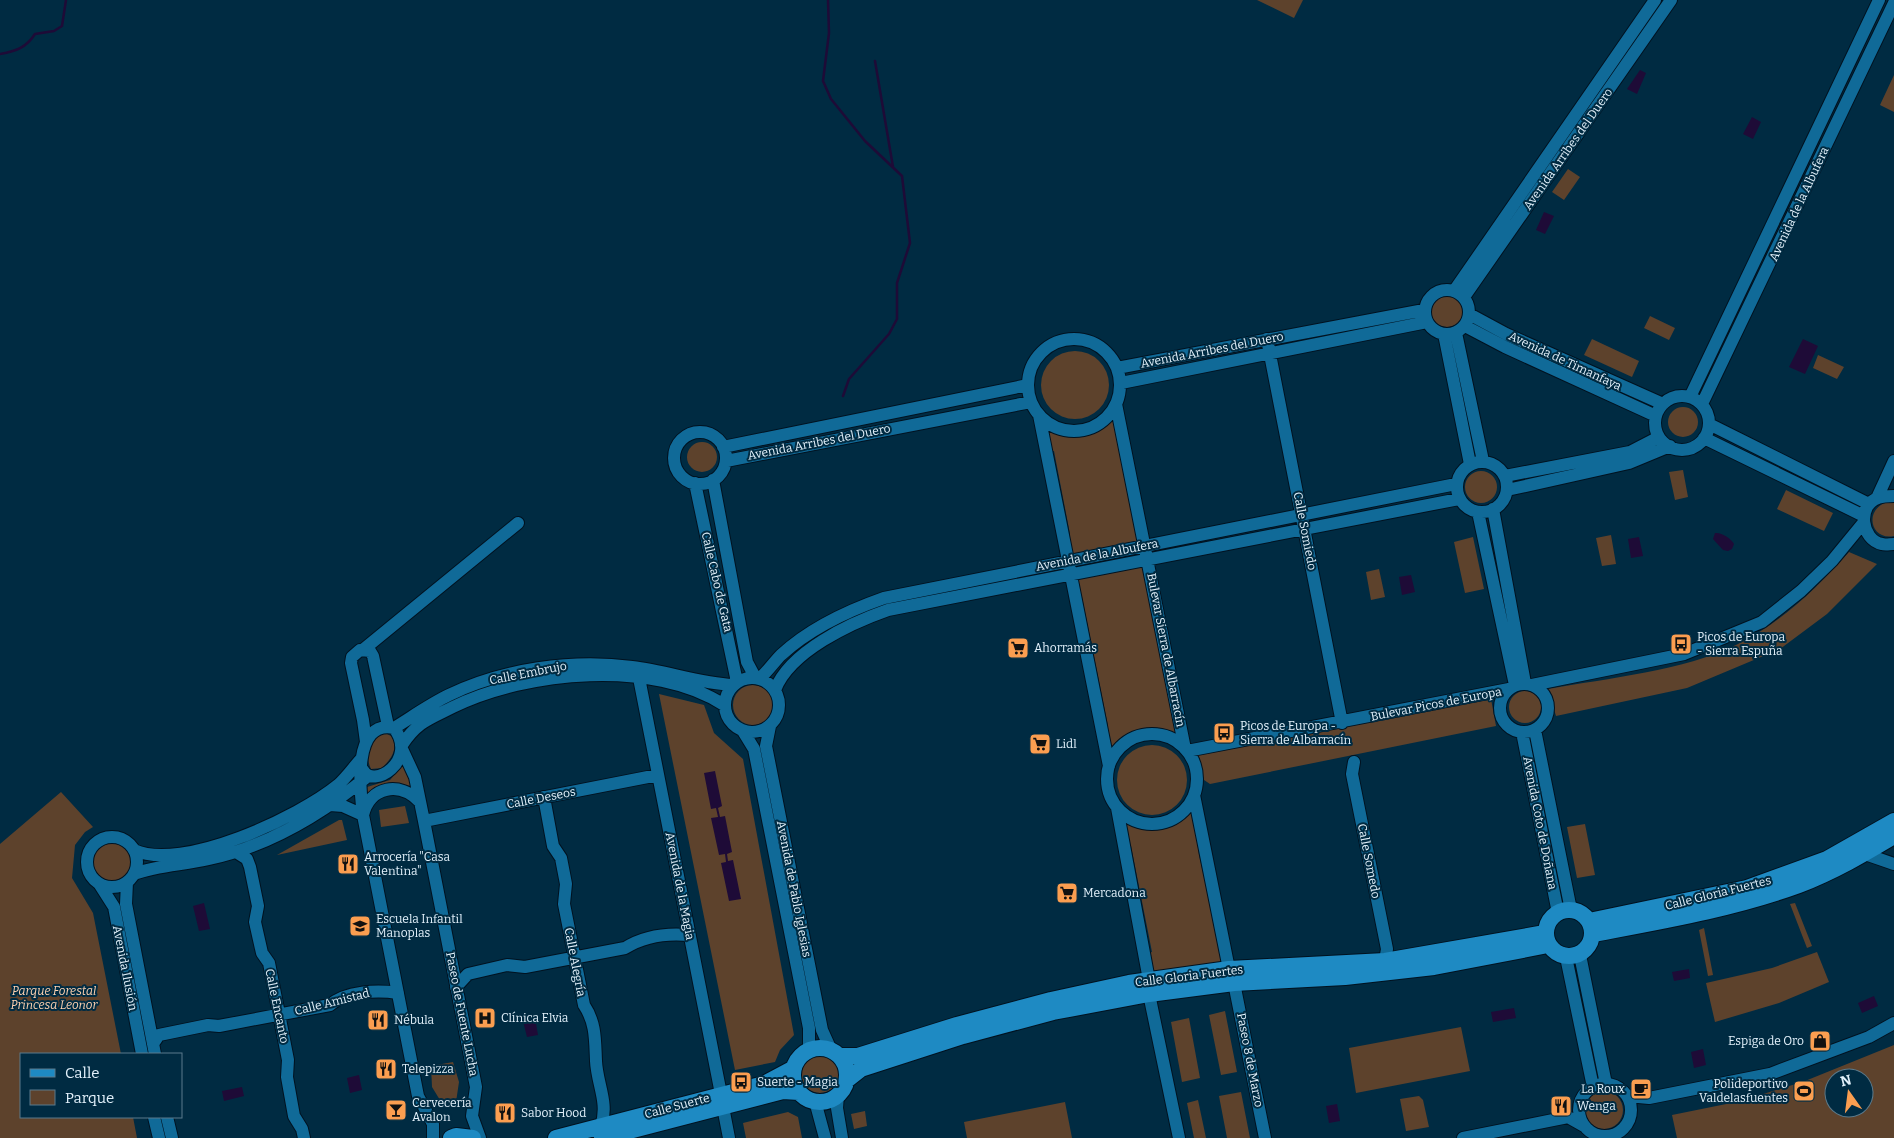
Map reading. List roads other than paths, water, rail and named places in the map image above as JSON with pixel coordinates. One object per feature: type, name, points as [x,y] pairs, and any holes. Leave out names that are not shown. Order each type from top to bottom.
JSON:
[{"type":"main road","name":"Calle Gloria Fuertes","points":[[1591,927],[1747,888],[1827,859],[1894,821]]},
{"type":"main road","name":"Calle Gloria Fuertes","points":[[1591,927],[1737,905],[1801,884],[1864,854],[1894,836]]},
{"type":"main road","points":[[1564,911],[1582,914],[1591,927],[1588,947],[1573,956],[1546,939],[1548,922],[1564,911]]},
{"type":"main road","name":"Calle Gloria Fuertes","points":[[836,1053],[858,1056],[956,1025],[1051,1000],[1232,976],[1546,939]]},
{"type":"main road","name":"Calle Gloria Fuertes","points":[[1232,976],[1346,977],[1426,968],[1546,939]]},
{"type":"main road","name":"Calle Gloria Fuertes","points":[[847,1080],[861,1069],[963,1036],[1149,987]]},
{"type":"main road","points":[[817,1048],[836,1053],[846,1067],[847,1080],[838,1095],[827,1101],[816,1101],[800,1092],[794,1080],[794,1068],[800,1057],[809,1050],[817,1048]]},
{"type":"main road","name":"Calle Suerte","points":[[722,1101],[764,1084],[794,1068]]},
{"type":"main road","name":"Calle Suerte","points":[[556,1138],[602,1132],[722,1101],[783,1091],[800,1092]]},
{"type":"main road","points":[[452,1138],[456,1136],[473,1138]]},
{"type":"street","name":"Avenida Arribes del Duero","points":[[1459,294],[1655,0]]},
{"type":"street","name":"Avenida Arribes del Duero","points":[[1459,294],[1670,0]]},
{"type":"street","name":"Avenida de la Albufera","points":[[1690,397],[1880,0]]},
{"type":"street","name":"Avenida de la Albufera","points":[[1702,404],[1894,3]]},
{"type":"street","points":[[1459,327],[1437,332],[1426,316],[1430,297],[1435,293],[1448,289],[1459,294],[1459,327],[1470,464]]},
{"type":"street","name":"Avenida Arribes del Duero","points":[[1117,368],[1267,339],[1426,316]]},
{"type":"street","name":"Avenida Arribes del Duero","points":[[1120,383],[1270,353],[1426,316]]},
{"type":"street","points":[[1459,327],[1484,462]]},
{"type":"street","name":"Avenida de Timanfaya","points":[[1459,327],[1506,334],[1663,404]]},
{"type":"street","name":"Avenida de Timanfaya","points":[[1459,327],[1656,416]]},
{"type":"street","points":[[1082,339],[1097,344],[1109,354],[1117,368],[1120,383],[1116,404],[1102,421],[1081,431],[1065,430],[1051,425],[1039,415],[1031,402],[1028,385],[1031,369],[1039,355],[1051,345],[1066,340],[1082,339]]},
{"type":"street","name":"Calle Somiedo","points":[[1267,339],[1342,722]]},
{"type":"street","name":"Avenida Arribes del Duero","points":[[723,447],[1028,385]]},
{"type":"street","points":[[1676,397],[1690,397],[1702,404],[1706,410],[1709,424],[1704,438],[1699,444],[1685,449],[1670,446],[1659,437],[1655,423],[1656,416],[1663,404],[1676,397]]},
{"type":"street","name":"Avenida Arribes del Duero","points":[[726,461],[1031,402]]},
{"type":"street","name":"Bulevar Sierra de Albarracín","points":[[1116,404],[1186,750]]},
{"type":"street","points":[[1039,415],[1109,766],[1108,789],[1117,808],[1149,987],[1179,1138]]},
{"type":"street","points":[[1709,424],[1868,510]]},
{"type":"street","points":[[703,432],[718,440],[723,447],[726,461],[719,475],[713,480],[695,483],[687,480],[676,467],[674,458],[680,442],[686,436],[703,432]]},
{"type":"street","points":[[1505,476],[1630,452],[1659,437]]},
{"type":"street","points":[[1704,438],[1868,510]]},
{"type":"street","points":[[1507,490],[1629,463],[1670,446]]},
{"type":"street","name":"Bulevar Picos de Europa","points":[[1186,750],[1342,722],[1684,654],[1762,622],[1801,591],[1832,561],[1868,510],[1894,461]]},
{"type":"street","points":[[1484,462],[1496,466],[1505,476],[1507,490],[1499,505],[1492,509],[1478,512],[1470,509],[1459,498],[1456,484],[1458,476],[1470,464],[1484,462]]},
{"type":"street","name":"Calle Cabo de Gata","points":[[713,480],[748,662],[757,678]]},
{"type":"street","name":"Calle Cabo de Gata","points":[[695,483],[735,684]]},
{"type":"street","name":"Avenida de la Albufera","points":[[757,678],[781,655],[811,632],[853,609],[913,591],[1456,484]]},
{"type":"street","points":[[1868,510],[1894,496]]},
{"type":"street","name":"Avenida de la Albufera","points":[[775,690],[779,680],[795,662],[816,645],[856,621],[916,603],[1459,498]]},
{"type":"street","points":[[1492,509],[1520,686]]},
{"type":"street","points":[[1868,510],[1869,536],[1881,544],[1894,544]]},
{"type":"street","points":[[1478,512],[1520,686]]},
{"type":"street","points":[[433,1138],[433,1124],[418,1096],[363,815],[363,771],[366,742],[364,720],[351,663],[355,652],[364,649],[518,523]]},
{"type":"street","points":[[134,850],[144,855],[163,855],[195,850],[248,836],[285,818],[363,771],[379,775],[390,770],[402,747],[401,738],[391,727],[373,656],[370,651],[364,649]]},
{"type":"street","name":"Calle Embrujo","points":[[391,727],[450,694],[489,680],[570,664],[628,666],[735,684]]},
{"type":"street","name":"Calle Embrujo","points":[[402,747],[413,729],[424,721],[465,701],[504,687],[572,675],[639,678],[678,685],[708,694],[724,705]]},
{"type":"street","name":"Avenida de la Magia","points":[[639,678],[729,1138]]},
{"type":"street","points":[[757,678],[775,690],[779,697],[779,713],[770,726],[762,731],[743,731],[730,721],[724,705],[728,691],[735,684],[757,678]]},
{"type":"street","points":[[1520,686],[1544,694],[1549,711],[1542,725],[1535,730],[1522,732],[1514,730],[1504,722],[1500,712],[1501,700],[1520,686]]},
{"type":"street","name":"Avenida de Pablo Iglesias","points":[[770,726],[766,746],[822,1030],[836,1053]]},
{"type":"street","points":[[366,742],[372,733],[391,727]]},
{"type":"street","name":"Avenida Coto de Doñana","points":[[1535,730],[1564,911]]},
{"type":"street","name":"Avenida de Pablo Iglesias","points":[[743,731],[754,749],[810,1033],[809,1050]]},
{"type":"street","name":"Avenida Coto de Doñana","points":[[1522,732],[1564,911]]},
{"type":"street","points":[[1109,766],[1115,754],[1124,744],[1149,734],[1175,741],[1186,750],[1195,766],[1197,776],[1194,796],[1232,976]]},
{"type":"street","name":"Paseo de Fuente Lucha","points":[[402,747],[415,777],[424,821],[476,1087],[472,1116],[480,1138]]},
{"type":"street","name":"Calle Somedo","points":[[1350,767],[1389,957]]},
{"type":"street","points":[[130,878],[137,858],[134,850],[128,843],[113,837],[97,842],[91,848],[87,856],[89,873],[100,885],[114,887],[147,869],[209,859],[236,852],[276,835],[330,805],[363,771]]},
{"type":"street","name":"Calle Deseos","points":[[424,821],[658,775]]},
{"type":"street","points":[[363,815],[368,801],[380,791],[387,789],[408,792],[420,802]]},
{"type":"street","points":[[1117,808],[1139,822],[1152,824],[1165,822],[1177,816],[1187,807],[1194,796]]},
{"type":"street","name":"Calle Alegría","points":[[544,798],[554,846],[561,858],[566,884],[564,904],[584,1005],[591,1016],[597,1043],[596,1061],[605,1108],[602,1132]]},
{"type":"street","points":[[330,805],[343,806],[363,815]]},
{"type":"street","name":"Calle Encanto","points":[[236,852],[247,860],[250,867],[258,906],[255,922],[262,953],[268,963],[279,1014],[288,1060],[287,1077],[294,1116],[302,1129],[304,1138]]},
{"type":"street","points":[[1864,854],[1894,864]]},
{"type":"street","name":"Avenida Ilusión","points":[[130,878],[126,904],[154,1049]]},
{"type":"street","name":"Avenida Ilusión","points":[[100,885],[114,907],[142,1053]]},
{"type":"street","points":[[456,987],[468,974],[507,965],[526,967],[625,948],[637,940],[673,933],[689,935]]},
{"type":"street","points":[[1573,956],[1606,1084]]},
{"type":"street","points":[[1573,956],[1593,1087]]},
{"type":"street","name":"Paseo 8 de Marzo","points":[[1232,976],[1265,1138]]},
{"type":"street","name":"Calle Amistad","points":[[154,1049],[160,1035],[173,1031],[208,1025],[219,1026],[330,1004],[337,998],[380,990],[398,994]]},
{"type":"street","points":[[1628,1096],[1649,1098],[1770,1074],[1869,1037],[1894,1023]]},
{"type":"street","points":[[1463,1138],[1568,1117],[1586,1092],[1593,1087],[1606,1084],[1618,1086],[1628,1096],[1632,1106],[1632,1116]]},
{"type":"street","points":[[838,1095],[837,1108],[842,1138]]},
{"type":"street","points":[[1568,1117],[1584,1126],[1596,1136],[1622,1134],[1632,1116],[1649,1098]]},
{"type":"street","points":[[816,1101],[826,1138]]},
{"type":"street","points":[[1580,1102],[1579,1114],[1584,1126]]},
{"type":"street","points":[[154,1118],[159,1138]]},
{"type":"street","points":[[168,1118],[172,1138]]},
{"type":"waterway","points":[[0,54],[20,48],[28,43],[35,34],[54,31],[62,26],[66,0]]},
{"type":"waterway","points":[[828,0],[829,33],[823,81],[831,99],[865,141],[902,176],[910,243],[897,283],[897,319],[889,334],[849,379],[843,396]]},
{"type":"waterway","points":[[875,61],[893,167]]},
{"type":"place","name":"Picos de Europa - Sierra Espuña","points":[[1681,644]]},
{"type":"place","name":"Ahorramás","points":[[1018,648]]},
{"type":"place","name":"Picos de Europa - Sierra de Albarracín","points":[[1224,733]]},
{"type":"place","name":"Lidl","points":[[1040,744]]},
{"type":"place","name":"Arrocería \"Casa Valentina\"","points":[[348,864]]},
{"type":"place","name":"Mercadona","points":[[1067,893]]},
{"type":"place","name":"Escuela Infantil Manoplas","points":[[360,926]]},
{"type":"place","name":"Clínica Elvia","points":[[485,1018]]},
{"type":"place","name":"Nébula","points":[[378,1020]]},
{"type":"place","name":"Espiga de Oro","points":[[1820,1041]]},
{"type":"place","name":"Telepizza","points":[[386,1069]]},
{"type":"place","name":"Suerte - Magia","points":[[741,1082]]},
{"type":"place","name":"La Roux","points":[[1641,1089]]},
{"type":"place","name":"Polideportivo Valdelasfuentes","points":[[1804,1091]]},
{"type":"place","name":"Wenga","points":[[1561,1106]]},
{"type":"place","name":"Cervecería Avalon","points":[[396,1110]]},
{"type":"place","name":"Sabor Hood","points":[[505,1113]]},
{"type":"park label","name":"Parque Forestal Princesa Leonor","points":[[54,998]]}]
